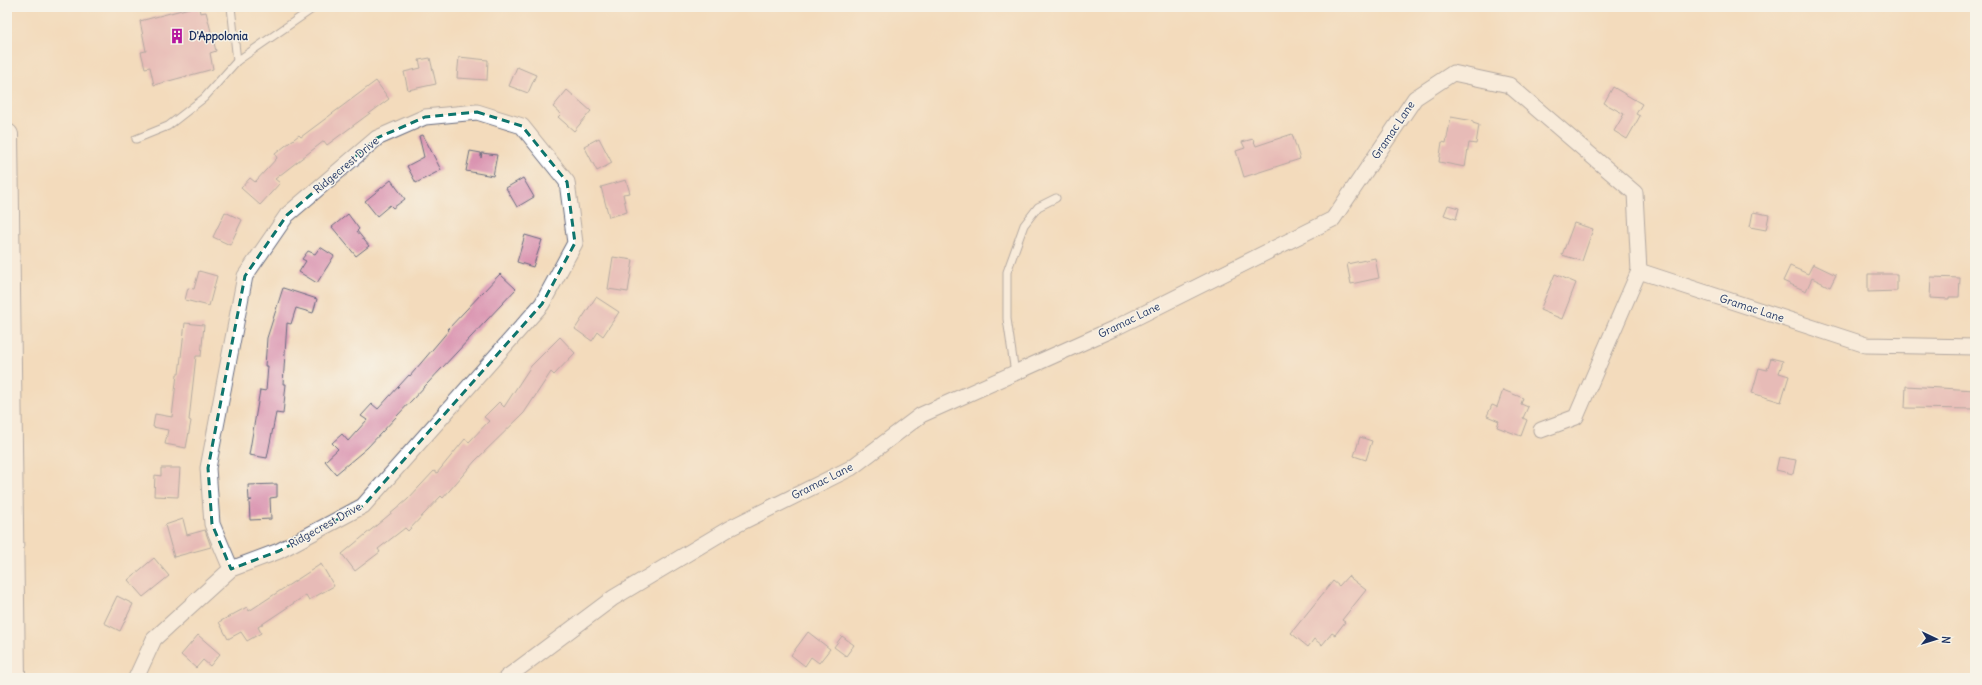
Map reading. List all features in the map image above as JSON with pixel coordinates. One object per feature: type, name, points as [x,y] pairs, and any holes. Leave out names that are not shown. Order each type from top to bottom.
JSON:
[{"type":"highway","points":[[7,135],[14,678]]},
{"type":"street","name":"Gramac Lane","points":[[506,678],[613,598],[723,532],[851,468],[921,415],[1115,328],[1333,219],[1415,98],[1454,73],[1509,85],[1635,194],[1639,271],[1576,417],[1541,430]]},
{"type":"street","name":"Ridgecrest Drive","points":[[136,678],[154,639],[231,569],[279,551],[363,506],[542,304],[575,243],[567,182],[522,126],[476,112],[425,117],[377,138],[287,215],[245,276],[208,468],[212,524],[231,569]]},
{"type":"street","name":"Gramac Lane","points":[[1639,271],[1866,345],[1975,347]]},
{"type":"lane","points":[[232,7],[237,61]]},
{"type":"lane","points":[[136,139],[168,126],[204,98],[237,61],[315,7]]},
{"type":"lane","points":[[1015,372],[1007,319],[1006,272],[1024,225],[1038,207],[1056,198]]},
{"type":"highlighted area","points":[[477,112],[522,126],[567,182],[575,243],[542,304],[363,506],[279,551],[231,569],[212,524],[208,468],[245,276],[287,215],[377,138],[425,117]]},
{"type":"building","name":"D'Appolonia","points":[[193,7],[199,7],[200,13],[206,12],[216,51],[210,53],[213,69],[154,85],[150,67],[145,68],[141,52],[146,51],[140,21]]},
{"type":"building","points":[[459,57],[488,60],[487,80],[457,78]]},
{"type":"building","points":[[430,58],[436,84],[408,90],[404,72],[421,68],[419,60]]},
{"type":"building","points":[[517,67],[536,75],[528,93],[509,86]]},
{"type":"building","points":[[376,81],[389,99],[327,145],[324,141],[275,179],[280,183],[260,205],[241,188],[250,178],[255,182],[277,158],[275,154],[299,135],[301,137]]},
{"type":"building","points":[[1613,87],[1642,104],[1636,114],[1640,116],[1627,139],[1614,131],[1624,114],[1604,103]]},
{"type":"building","points":[[567,90],[591,111],[574,131],[558,117],[561,114],[553,107]]},
{"type":"building","points":[[1451,117],[1473,121],[1473,123],[1479,125],[1476,144],[1469,143],[1465,167],[1439,162],[1442,142],[1446,143]]},
{"type":"building","points":[[1292,134],[1300,159],[1244,177],[1236,151],[1245,148],[1242,142],[1253,139],[1256,146]]},
{"type":"building","points":[[423,135],[441,170],[416,183],[407,166],[424,157],[419,136]]},
{"type":"building","points":[[599,138],[612,163],[597,171],[584,146]]},
{"type":"building","points":[[470,151],[481,153],[481,158],[482,153],[497,155],[493,176],[466,171]]},
{"type":"building","points":[[523,178],[534,197],[517,207],[506,188]]},
{"type":"building","points":[[391,180],[405,199],[393,208],[390,205],[377,216],[365,201]]},
{"type":"building","points":[[626,180],[630,193],[623,194],[627,212],[609,217],[601,187]]},
{"type":"building","points":[[1448,205],[1459,208],[1456,219],[1444,215]]},
{"type":"building","points":[[225,212],[242,220],[230,245],[213,237]]},
{"type":"building","points":[[1753,212],[1769,215],[1766,230],[1750,227]]},
{"type":"building","points":[[348,214],[359,229],[357,231],[369,246],[356,256],[332,227]]},
{"type":"building","points":[[1574,223],[1593,229],[1582,261],[1562,255]]},
{"type":"building","points":[[525,235],[542,240],[533,267],[517,262]]},
{"type":"building","points":[[320,247],[334,256],[317,283],[299,272],[306,261],[302,259],[308,251],[315,254]]},
{"type":"building","points":[[613,257],[633,260],[628,292],[608,289]]},
{"type":"building","points":[[1375,258],[1379,278],[1351,284],[1347,264]]},
{"type":"building","points":[[1813,264],[1836,275],[1830,287],[1812,278],[1806,291],[1783,281],[1790,266],[1808,274]]},
{"type":"building","points":[[199,271],[217,276],[209,306],[185,300],[188,288],[194,289]]},
{"type":"building","points":[[500,274],[516,289],[367,448],[336,474],[325,461],[338,449],[332,443],[342,434],[348,441],[367,420],[361,416],[372,404],[378,409],[409,375],[410,376],[449,330],[448,329]]},
{"type":"building","points":[[1555,274],[1576,283],[1562,319],[1540,310]]},
{"type":"building","points":[[1868,274],[1897,274],[1897,291],[1868,292]]},
{"type":"building","points":[[1931,277],[1960,278],[1959,297],[1949,297],[1949,299],[1930,298]]},
{"type":"building","points":[[283,288],[317,299],[313,313],[296,308],[291,324],[287,323],[283,384],[286,384],[283,414],[276,413],[267,458],[249,455],[260,390],[266,391],[268,366],[265,366],[267,338]]},
{"type":"building","points":[[596,297],[619,312],[603,336],[598,332],[592,341],[575,329]]},
{"type":"building","points":[[185,323],[204,325],[201,356],[196,356],[189,420],[191,421],[186,448],[165,444],[168,430],[153,427],[155,414],[172,417]]},
{"type":"building","points":[[560,337],[575,353],[554,375],[551,372],[524,413],[475,461],[443,498],[441,496],[408,531],[405,528],[378,549],[380,552],[355,571],[342,554],[407,500],[434,471],[437,473],[465,439],[469,442],[489,421],[484,417],[499,402],[504,407],[531,366]]},
{"type":"building","points":[[1771,358],[1783,361],[1779,373],[1789,376],[1781,402],[1752,393],[1759,368],[1767,370]]},
{"type":"building","points":[[1906,386],[1975,390],[1975,409],[1905,408]]},
{"type":"building","points":[[1503,390],[1523,398],[1521,404],[1528,407],[1523,418],[1527,420],[1521,436],[1497,427],[1499,421],[1487,416],[1492,405],[1497,407]]},
{"type":"building","points":[[1360,437],[1372,441],[1366,460],[1354,456]]},
{"type":"building","points":[[1779,457],[1796,460],[1793,474],[1776,470]]},
{"type":"building","points":[[161,468],[180,468],[178,497],[154,496],[155,475],[161,476]]},
{"type":"building","points":[[277,484],[277,497],[270,498],[271,519],[250,520],[249,501],[252,500],[249,500],[248,485]]},
{"type":"building","points":[[183,519],[187,535],[205,530],[211,547],[174,557],[165,525]]},
{"type":"building","points":[[154,558],[169,576],[143,597],[128,580]]},
{"type":"building","points":[[321,564],[334,586],[309,600],[306,595],[258,627],[261,633],[247,641],[241,632],[228,639],[219,622],[247,607],[249,611]]},
{"type":"building","points":[[1348,576],[1366,590],[1342,620],[1345,622],[1335,635],[1332,633],[1322,645],[1314,639],[1308,647],[1291,633],[1333,581],[1339,586]]},
{"type":"building","points":[[117,596],[133,604],[120,631],[104,623]]},
{"type":"building","points":[[808,632],[830,649],[819,663],[811,657],[805,666],[791,655]]},
{"type":"building","points":[[198,635],[220,654],[210,666],[203,660],[196,668],[181,655]]},
{"type":"building","points":[[842,636],[854,645],[846,656],[834,647]]},
{"type":"place","name":"D'Appolonia","points":[[177,36]]}]
